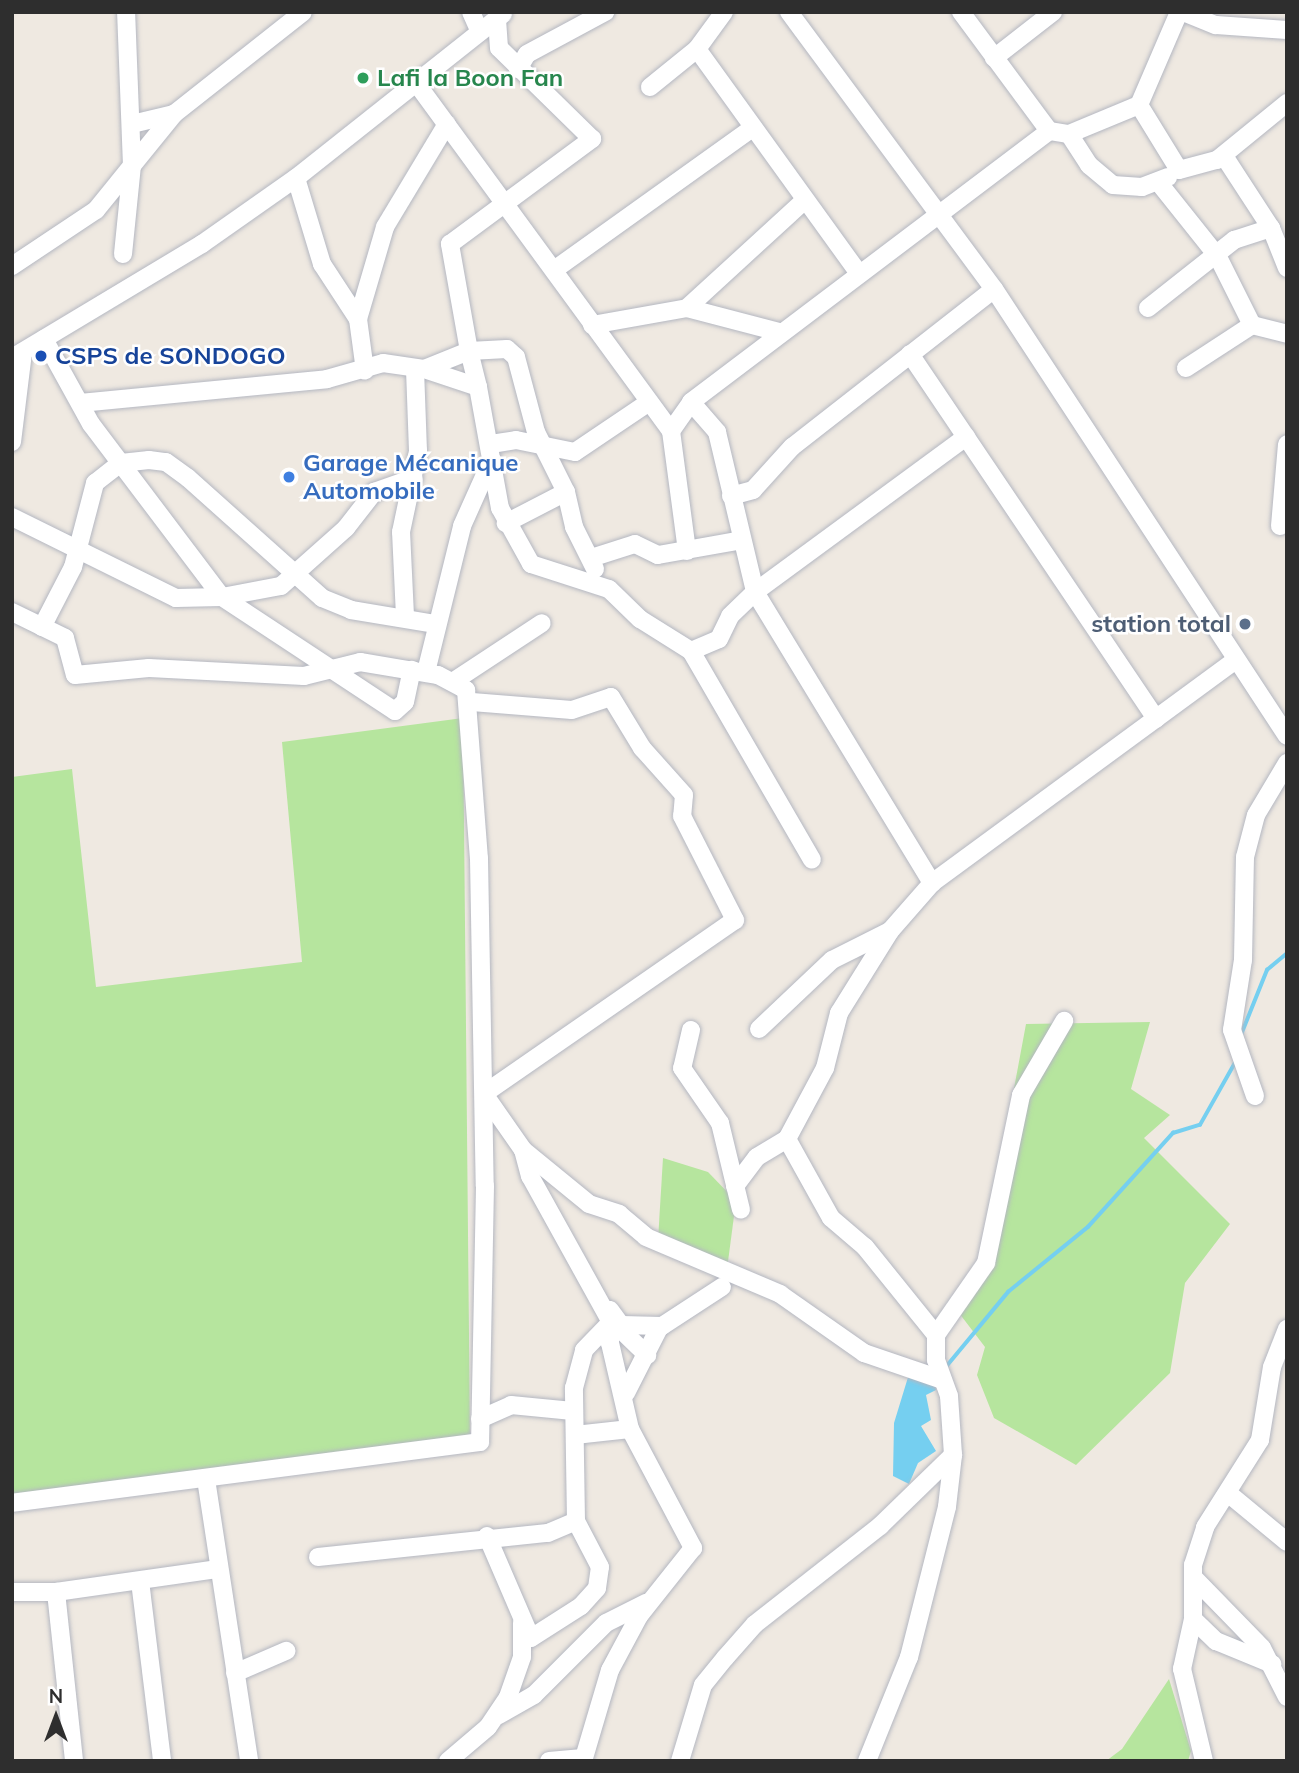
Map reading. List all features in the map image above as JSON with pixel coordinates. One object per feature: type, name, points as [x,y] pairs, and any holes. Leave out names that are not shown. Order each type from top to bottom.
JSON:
[{"type":"street","points":[[123,254],[132,166],[126,12]]},
{"type":"street","points":[[12,266],[96,210],[174,114],[303,12]]},
{"type":"street","points":[[471,12],[480,32]]},
{"type":"street","points":[[518,69],[527,54],[605,12]]},
{"type":"street","points":[[650,87],[697,49],[724,12]]},
{"type":"street","points":[[789,12],[994,289],[1234,661],[1287,736]]},
{"type":"street","points":[[961,12],[1049,131],[1069,134],[1139,105],[1181,12],[1206,23],[1246,20],[1287,30]]},
{"type":"street","points":[[994,58],[1053,12]]},
{"type":"street","points":[[12,443],[18,355],[296,178],[501,16]]},
{"type":"street","points":[[501,16],[499,48],[592,139],[506,199],[449,247],[506,523],[531,564],[600,585],[691,651],[812,860]]},
{"type":"street","points":[[697,49],[858,272]]},
{"type":"street","points":[[417,84],[506,199],[592,325],[671,431],[687,551]]},
{"type":"street","points":[[1069,134],[1089,165],[1113,185],[1159,183],[1179,170],[1224,156],[1287,104]]},
{"type":"street","points":[[1139,105],[1179,170]]},
{"type":"street","points":[[132,124],[174,114]]},
{"type":"street","points":[[365,371],[358,319],[385,227],[447,124]]},
{"type":"street","points":[[554,270],[752,128]]},
{"type":"street","points":[[671,431],[691,402],[779,332],[936,211],[1009,166],[1049,131]]},
{"type":"street","points":[[1224,156],[1271,228],[1287,268]]},
{"type":"street","points":[[296,178],[322,264],[358,319]]},
{"type":"street","points":[[1159,183],[1218,257],[1252,325]]},
{"type":"street","points":[[687,308],[805,200]]},
{"type":"street","points":[[1148,308],[1218,257],[1234,240],[1271,228]]},
{"type":"street","points":[[731,496],[753,491],[792,447],[994,289]]},
{"type":"street","points":[[592,325],[687,308],[779,332]]},
{"type":"street","points":[[1186,368],[1252,325],[1287,334]]},
{"type":"street","points":[[44,339],[80,403],[121,463],[222,597],[396,710],[405,702],[419,671],[436,624],[463,526],[491,452],[516,440],[546,449],[575,452],[591,446],[649,402]]},
{"type":"street","points":[[420,368],[469,351],[507,348],[516,357],[524,398],[566,492],[574,527],[592,558],[600,585]]},
{"type":"street","points":[[910,355],[1156,719]]},
{"type":"street","points":[[80,403],[365,371],[383,363],[420,368],[478,387]]},
{"type":"street","points":[[405,616],[401,532],[414,478],[419,426],[420,368]]},
{"type":"street","points":[[691,402],[714,423],[755,592],[932,883]]},
{"type":"street","points":[[691,651],[719,639],[730,616],[755,592],[966,438]]},
{"type":"street","points":[[1280,526],[1287,444]]},
{"type":"street","points":[[41,627],[75,551],[94,483],[121,463],[166,462],[298,574],[345,608],[405,616],[436,624]]},
{"type":"street","points":[[12,517],[75,551],[176,598],[222,597],[266,591],[298,574],[374,492],[414,478]]},
{"type":"street","points":[[506,523],[566,492]]},
{"type":"street","points":[[592,558],[635,544],[653,555],[742,540]]},
{"type":"street","points":[[12,612],[70,645],[75,675],[149,668],[295,676],[339,671],[360,662],[419,671],[454,681],[472,702],[484,1094],[480,1442],[12,1503]]},
{"type":"street","points":[[454,681],[542,623]]},
{"type":"street","points":[[735,1186],[757,1157],[787,1139],[825,1068],[839,1013],[890,931],[932,883],[1234,661]]},
{"type":"street","points":[[472,702],[572,710],[611,697],[642,748],[684,795],[682,816],[735,920],[484,1094]]},
{"type":"street","points":[[1255,1096],[1233,1030],[1243,960],[1245,857],[1256,815],[1287,763]]},
{"type":"street","points":[[759,1029],[832,960],[890,931]]},
{"type":"street","points":[[936,1335],[986,1263],[1021,1095],[1064,1021]]},
{"type":"street","points":[[691,1030],[682,1068],[720,1123],[741,1210]]},
{"type":"street","points":[[484,1094],[523,1150],[589,1204],[618,1214],[646,1237],[780,1294],[864,1353],[943,1380]]},
{"type":"street","points":[[787,1139],[831,1218],[865,1247],[936,1335],[953,1455],[909,1657],[867,1761]]},
{"type":"street","points":[[523,1150],[530,1177],[612,1319],[647,1355]]},
{"type":"street","points":[[626,1392],[662,1326],[722,1287]]},
{"type":"street","points":[[612,1319],[662,1326]]},
{"type":"street","points":[[549,1761],[583,1759],[610,1670],[653,1600],[693,1548],[630,1429],[626,1392],[611,1350],[612,1319]]},
{"type":"street","points":[[488,1536],[531,1638],[581,1606],[597,1588],[600,1567],[576,1521],[573,1411],[584,1350],[612,1319]]},
{"type":"street","points":[[1204,1761],[1182,1670],[1193,1619],[1197,1545],[1260,1440],[1272,1367],[1287,1329]]},
{"type":"street","points":[[480,1419],[511,1405],[573,1411]]},
{"type":"street","points":[[575,1436],[630,1429]]},
{"type":"street","points":[[680,1761],[703,1685],[733,1649],[953,1455]]},
{"type":"street","points":[[206,1479],[249,1761]]},
{"type":"street","points":[[1229,1494],[1287,1542]]},
{"type":"street","points":[[318,1557],[488,1536],[548,1532],[576,1521]]},
{"type":"street","points":[[12,1592],[56,1592],[218,1569]]},
{"type":"street","points":[[1195,1579],[1272,1664],[1287,1697]]},
{"type":"street","points":[[140,1581],[162,1761]]},
{"type":"street","points":[[56,1592],[74,1761]]},
{"type":"street","points":[[448,1761],[499,1714],[534,1695],[606,1623],[653,1600]]},
{"type":"street","points":[[499,1714],[515,1684],[523,1617]]},
{"type":"street","points":[[1193,1619],[1216,1641],[1272,1664]]},
{"type":"street","points":[[235,1673],[286,1651]]},
{"type":"green space","points":[[463,718],[470,1438],[12,1495],[12,777],[72,769],[96,987],[302,962],[282,742]]},
{"type":"green space","points":[[1150,1022],[1131,1089],[1170,1115],[1144,1138],[1230,1224],[1185,1283],[1170,1373],[1076,1465],[994,1418],[977,1375],[985,1347],[959,1313],[977,1287],[1026,1024]]},
{"type":"green space","points":[[663,1158],[708,1172],[736,1201],[727,1269],[658,1240]]},
{"type":"green space","points":[[1169,1679],[1191,1751],[1188,1761],[1106,1761],[1122,1749]]},
{"type":"water","points":[[909,1374],[934,1380],[936,1390],[926,1395],[931,1420],[921,1426],[936,1451],[918,1463],[909,1484],[893,1476],[894,1423]]},
{"type":"waterway","points":[[1241,1035],[1267,970],[1287,953]]},
{"type":"waterway","points":[[945,1368],[1008,1292],[1088,1227],[1173,1133],[1200,1125],[1235,1063]]},
{"type":"place","name":"Lafi la Boon Fan","points":[[363,78]]},
{"type":"place","name":"CSPS de SONDOGO","points":[[41,356]]},
{"type":"place","name":"Garage Mécanique Automobile","points":[[289,477]]},
{"type":"place","name":"station total","points":[[1245,624]]}]
